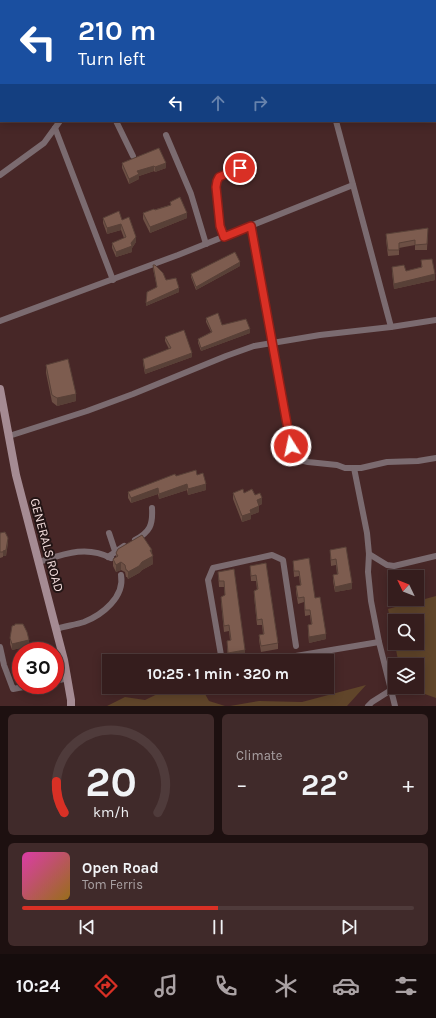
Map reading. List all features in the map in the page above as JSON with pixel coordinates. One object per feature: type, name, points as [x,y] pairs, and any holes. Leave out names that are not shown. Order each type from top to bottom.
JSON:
[{"type":"street","points":[[0,175],[44,143],[59,122]]},
{"type":"street","points":[[116,122],[133,156]]},
{"type":"street","points":[[336,122],[390,327]]},
{"type":"street","points":[[55,128],[113,280]]},
{"type":"street","points":[[166,135],[191,194],[206,244]]},
{"type":"street","points":[[224,237],[220,226],[216,187],[217,181],[219,177],[240,168]]},
{"type":"street","points":[[0,321],[113,280],[353,185]]},
{"type":"street","points":[[251,226],[291,446],[295,454],[300,460],[337,465],[346,468],[361,468],[387,462],[418,461],[436,458]]},
{"type":"street","points":[[9,436],[87,411],[254,346],[320,335],[436,320]]},
{"type":"street","name":"GENERALS ROAD","points":[[0,389],[16,475],[64,660],[68,678],[71,706]]},
{"type":"street","points":[[354,468],[370,554],[368,572],[371,601],[388,681]]},
{"type":"street","points":[[39,562],[67,553],[80,551],[93,551],[110,557],[115,551],[142,536],[148,530],[151,524],[152,508]]},
{"type":"street","points":[[109,533],[115,551]]},
{"type":"street","points":[[370,554],[387,565],[394,566],[436,556]]},
{"type":"street","points":[[221,654],[208,580],[213,568],[272,555],[283,560],[296,646]]},
{"type":"street","points":[[56,629],[83,622],[96,616],[105,609],[114,600],[121,588],[121,575]]},
{"type":"street","points":[[308,654],[379,642]]},
{"type":"street","points":[[0,647],[4,665],[12,686]]},
{"type":"street","points":[[64,679],[68,678]]},
{"type":"street","points":[[368,706],[388,691]]},
{"type":"street","points":[[391,694],[395,706]]},
{"type":"shaded area","points":[[436,596],[436,698],[424,694],[424,658],[398,658],[396,650],[424,650],[424,614],[389,614],[388,609],[399,606],[424,606],[424,599]]},
{"type":"shaded area","points":[[366,685],[347,706],[230,706],[259,701],[302,702]]},
{"type":"shaded area","points":[[157,694],[205,694],[209,701],[225,706],[107,706],[125,697],[145,700]]},
{"type":"building","points":[[159,148],[166,163],[137,171],[139,174],[129,179],[122,163]]},
{"type":"building","points":[[180,197],[187,213],[150,227],[143,213],[171,205],[170,202]]},
{"type":"building","points":[[119,211],[122,220],[129,217],[136,237],[131,243],[132,246],[116,252],[112,243],[126,237],[121,224],[107,228],[103,218]]},
{"type":"building","points":[[428,228],[427,244],[415,245],[415,240],[399,243],[399,250],[388,250],[386,234]]},
{"type":"building","points":[[235,252],[240,262],[196,287],[191,274]]},
{"type":"building","points":[[432,259],[435,274],[394,284],[392,267],[404,265],[406,271],[422,267],[421,260]]},
{"type":"building","points":[[153,265],[155,265],[163,273],[166,280],[176,278],[179,288],[146,303],[147,292],[157,287]]},
{"type":"building","points":[[218,313],[222,325],[246,319],[250,329],[201,348],[198,339],[212,332],[206,318]]},
{"type":"building","points":[[184,330],[192,353],[145,370],[143,359],[171,348],[165,337]]},
{"type":"building","points":[[68,359],[76,394],[57,398],[52,395],[46,365]]},
{"type":"building","points":[[196,470],[197,475],[203,473],[206,484],[188,489],[187,484],[159,494],[158,488],[131,498],[128,492],[175,474],[176,476]]},
{"type":"building","points":[[243,489],[244,493],[252,489],[255,495],[260,493],[262,498],[257,500],[259,506],[250,510],[251,513],[242,516],[233,493]]},
{"type":"building","points":[[5,532],[8,538],[6,550],[0,552],[0,533]]},
{"type":"building","points":[[142,535],[152,550],[150,550],[153,556],[128,572],[125,565],[121,562],[116,565],[113,559],[118,556],[116,553],[118,549]]},
{"type":"building","points":[[346,547],[352,583],[335,587],[333,575],[338,574],[336,559],[331,560],[330,550]]},
{"type":"building","points":[[309,558],[315,598],[320,597],[326,634],[309,637],[308,625],[312,624],[310,610],[305,610],[304,597],[298,598],[296,586],[301,585],[299,571],[294,571],[293,561]]},
{"type":"building","points":[[266,563],[278,643],[261,646],[259,635],[264,634],[262,619],[257,620],[254,591],[258,589],[256,575],[251,576],[250,566]]},
{"type":"building","points":[[234,569],[245,650],[228,653],[227,641],[231,640],[229,625],[224,626],[221,597],[225,595],[224,581],[219,581],[218,572]]},
{"type":"building","points":[[23,624],[29,640],[12,642],[12,644],[10,638],[12,626]]},
{"type":"route","points":[[240,168],[219,177],[217,181],[216,187],[220,226],[224,237],[251,226],[291,446]]}]
